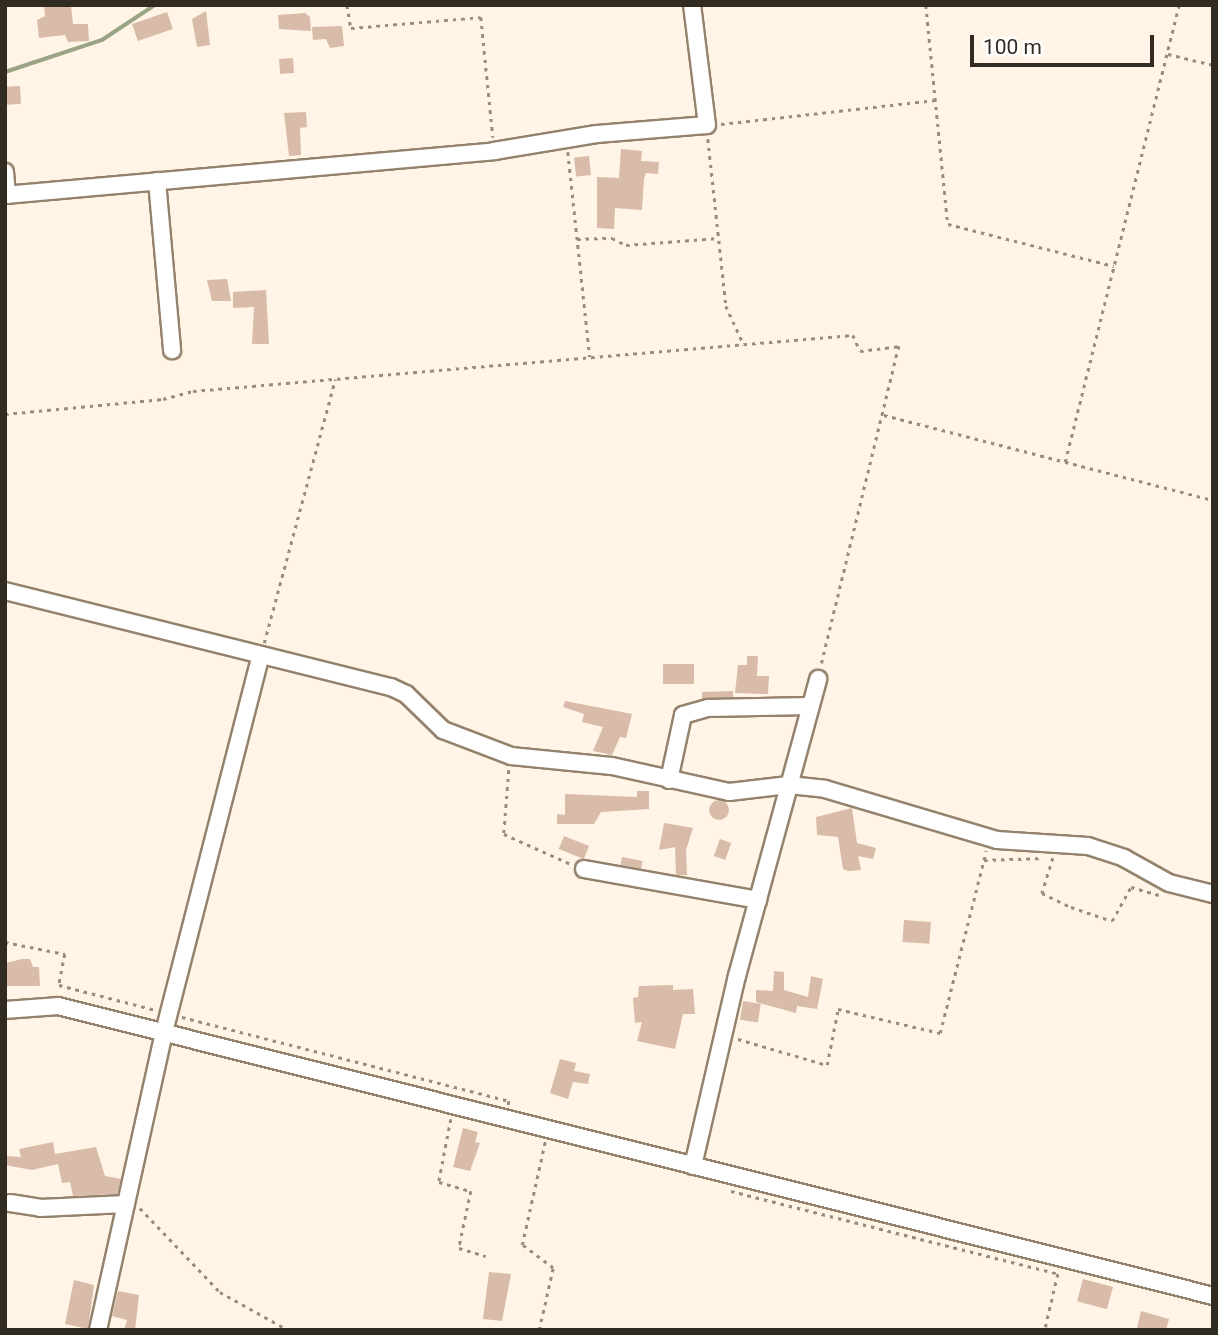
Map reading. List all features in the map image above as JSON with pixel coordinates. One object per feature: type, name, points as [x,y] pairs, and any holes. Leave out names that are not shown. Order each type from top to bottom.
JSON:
[{"type":"street","points":[[5,172],[6,195],[494,151],[567,142],[597,134],[707,125],[692,5]]},
{"type":"street","points":[[157,181],[172,350]]},
{"type":"street","points":[[5,591],[391,687],[405,694],[443,730],[511,756],[612,766],[729,792],[789,785],[825,789],[990,838],[1088,846],[1124,858],[1169,883],[1213,894]]},
{"type":"street","points":[[98,1330],[164,1032],[261,654]]},
{"type":"street","points":[[693,1166],[758,900],[818,679]]},
{"type":"street","points":[[669,780],[683,715],[708,708],[810,706]]},
{"type":"street","points":[[584,869],[758,900]]},
{"type":"street","points":[[5,1010],[58,1006],[506,1118],[546,1136],[693,1166],[1213,1296]]},
{"type":"street","points":[[10,1203],[40,1208],[127,1199]]},
{"type":"path","points":[[347,5],[351,28],[481,17],[494,151]]},
{"type":"path","points":[[926,5],[948,224],[1114,267]]},
{"type":"path","points":[[1065,462],[1180,5]]},
{"type":"path","points":[[1167,54],[1213,65]]},
{"type":"path","points":[[744,345],[726,306],[707,125],[936,100]]},
{"type":"path","points":[[567,142],[590,357]]},
{"type":"path","points":[[577,239],[612,238],[626,245],[719,237]]},
{"type":"path","points":[[5,414],[335,379],[853,335],[860,351],[899,346],[818,679]]},
{"type":"path","points":[[261,654],[335,379]]},
{"type":"path","points":[[883,415],[1213,500]]},
{"type":"path","points":[[511,756],[504,834],[584,869]]},
{"type":"path","points":[[726,1035],[827,1065],[838,1009],[940,1033],[990,838]]},
{"type":"path","points":[[984,860],[1054,858],[1042,893],[1112,921],[1131,887],[1166,897]]},
{"type":"path","points":[[5,942],[65,954],[58,985],[509,1101],[506,1118]]},
{"type":"path","points":[[1213,964],[1213,978]]},
{"type":"path","points":[[454,1105],[439,1182],[471,1191],[459,1248],[486,1256]]},
{"type":"path","points":[[539,1330],[553,1268],[522,1245],[546,1136],[558,1146]]},
{"type":"path","points":[[720,1188],[1058,1274],[1045,1330]]},
{"type":"path","points":[[127,1199],[220,1292],[288,1330]]},
{"type":"building","points":[[44,5],[71,5],[73,24],[88,24],[89,41],[68,42],[65,35],[39,38],[37,20],[45,16]]},
{"type":"building","points":[[206,11],[210,45],[197,47],[192,19]]},
{"type":"building","points":[[167,12],[173,29],[138,41],[132,24]]},
{"type":"building","points":[[305,13],[310,17],[311,31],[279,29],[278,15]]},
{"type":"building","points":[[342,26],[344,46],[330,48],[326,39],[313,40],[312,27]]},
{"type":"building","points":[[293,58],[294,73],[280,74],[279,59]]},
{"type":"building","points":[[20,86],[21,104],[6,105],[5,87]]},
{"type":"building","points":[[306,112],[307,127],[300,128],[301,155],[289,156],[284,113]]},
{"type":"building","points":[[621,149],[642,151],[641,161],[659,162],[658,174],[646,173],[642,210],[615,208],[614,229],[597,228],[597,177],[619,178]]},
{"type":"building","points":[[589,156],[591,175],[576,176],[574,158]]},
{"type":"building","points":[[227,279],[231,301],[212,301],[207,280]]},
{"type":"building","points":[[266,290],[269,344],[252,344],[254,307],[233,308],[233,292]]},
{"type":"building","points":[[747,656],[758,656],[757,676],[769,676],[768,694],[735,693],[738,665],[747,665]]},
{"type":"building","points":[[663,664],[694,664],[694,684],[663,684]]},
{"type":"building","points":[[733,691],[733,697],[702,699],[702,692]]},
{"type":"building","points":[[565,701],[632,714],[626,738],[620,737],[612,755],[593,751],[603,727],[582,722],[584,714],[563,707]]},
{"type":"building","points":[[637,791],[649,791],[649,809],[601,812],[594,824],[557,824],[557,814],[565,815],[565,794],[637,797]]},
{"type":"building","points":[[719,800],[726,803],[729,810],[726,817],[719,820],[712,817],[709,810],[712,803]]},
{"type":"building","points":[[852,808],[857,843],[876,848],[873,859],[858,856],[861,870],[848,871],[843,869],[838,837],[817,835],[816,817]]},
{"type":"building","points":[[664,823],[693,828],[686,850],[687,875],[676,875],[675,847],[659,850]]},
{"type":"building","points":[[564,836],[589,846],[584,859],[559,849]]},
{"type":"building","points":[[720,839],[731,843],[725,860],[714,856]]},
{"type":"building","points":[[622,857],[643,861],[641,869],[620,865]]},
{"type":"building","points":[[904,920],[931,922],[929,944],[902,942]]},
{"type":"building","points":[[30,959],[33,967],[39,967],[40,986],[5,986],[6,963]]},
{"type":"building","points":[[774,971],[784,972],[784,990],[808,997],[811,976],[823,979],[817,1009],[797,1006],[796,1013],[756,1002],[756,990],[773,991]]},
{"type":"building","points":[[673,985],[673,990],[693,989],[695,1014],[683,1014],[675,1049],[637,1041],[642,1022],[635,1023],[633,998],[638,997],[639,986]]},
{"type":"building","points":[[743,1001],[761,1004],[758,1023],[740,1020]]},
{"type":"building","points":[[560,1059],[576,1063],[574,1071],[590,1074],[588,1084],[573,1082],[568,1099],[550,1093]]},
{"type":"building","points":[[463,1128],[478,1132],[475,1142],[480,1143],[470,1171],[453,1167]]},
{"type":"building","points":[[53,1142],[55,1154],[96,1147],[105,1176],[121,1179],[117,1194],[73,1196],[70,1182],[62,1183],[58,1164],[32,1170],[5,1165],[5,1156],[21,1157],[19,1149]]},
{"type":"building","points":[[489,1272],[511,1274],[502,1321],[483,1319]]},
{"type":"building","points":[[1083,1279],[1113,1287],[1107,1309],[1077,1301]]},
{"type":"building","points":[[74,1280],[94,1285],[88,1329],[65,1324]]},
{"type":"building","points":[[118,1291],[139,1295],[135,1330],[124,1330],[127,1320],[112,1316]]},
{"type":"building","points":[[1141,1311],[1169,1319],[1166,1330],[1137,1328]]},
{"type":"waterway","points":[[5,72],[102,40],[155,5]]}]
